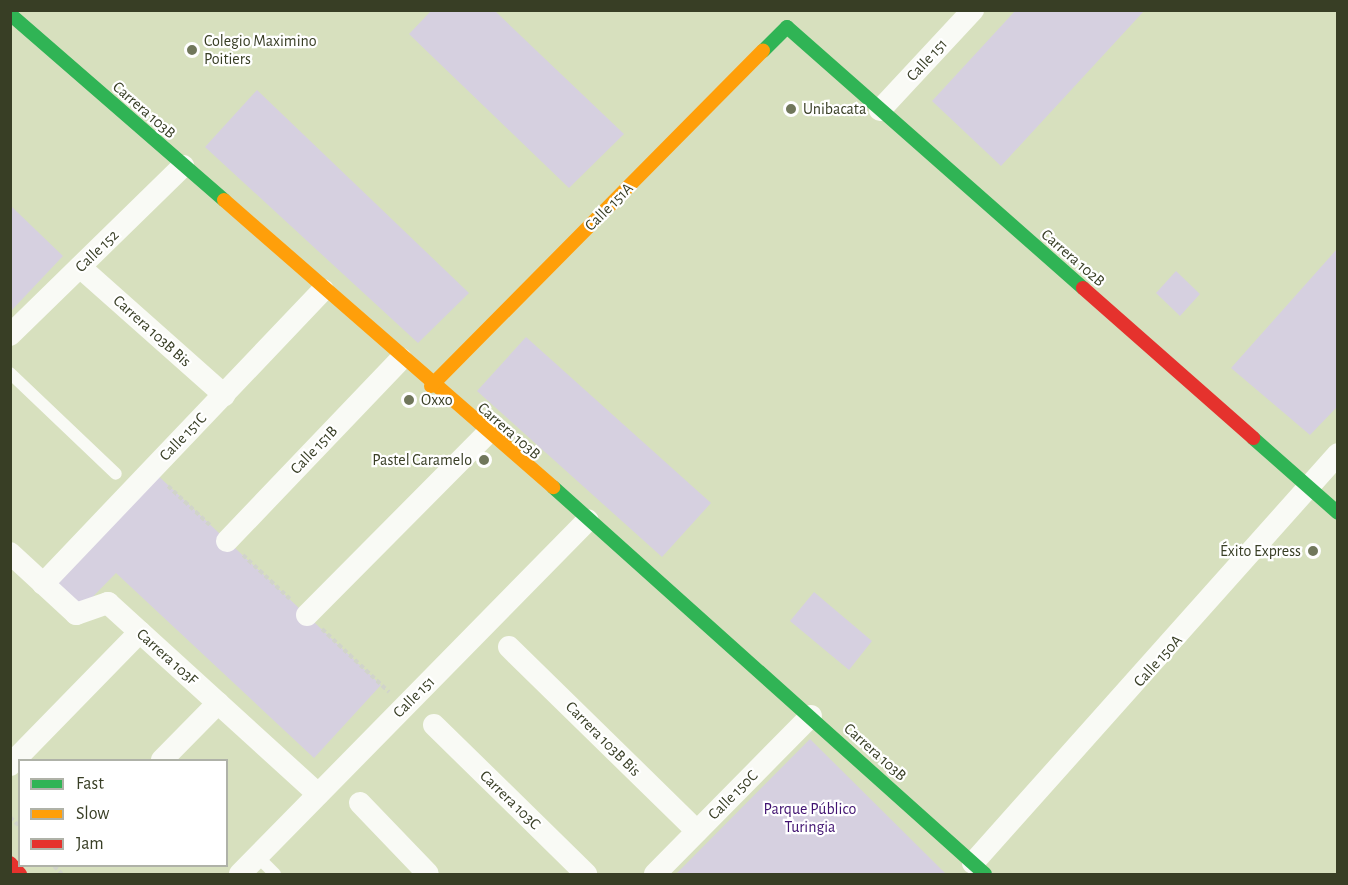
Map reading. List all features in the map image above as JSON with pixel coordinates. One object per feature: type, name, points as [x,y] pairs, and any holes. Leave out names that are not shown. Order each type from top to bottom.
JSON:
[{"type":"street","name":"Calle 151","points":[[880,110],[973,10]]},
{"type":"street","name":"Carrera 103B","points":[[10,14],[401,360],[811,716],[979,869]]},
{"type":"street","name":"Carrera 102B","points":[[787,27],[1338,513]]},
{"type":"street","name":"Calle 151A","points":[[431,386],[787,27]]},
{"type":"street","name":"Calle 152","points":[[12,331],[183,166]]},
{"type":"street","name":"Carrera 103B Bis","points":[[80,267],[224,395]]},
{"type":"street","name":"Calle 151C","points":[[43,584],[323,290]]},
{"type":"street","name":"Calle 151B","points":[[227,541],[401,360]]},
{"type":"street","points":[[307,615],[487,434]]},
{"type":"street","name":"Calle 150A","points":[[979,869],[1338,454]]},
{"type":"street","name":"Calle 151","points":[[240,874],[588,520]]},
{"type":"street","name":"Carrera 103F","points":[[10,553],[75,614],[108,603],[318,794]]},
{"type":"street","points":[[10,765],[140,632]]},
{"type":"street","name":"Carrera 103B Bis","points":[[509,647],[697,831]]},
{"type":"street","points":[[163,759],[218,703]]},
{"type":"street","name":"Calle 150C","points":[[655,874],[811,716]]},
{"type":"street","name":"Carrera 103C","points":[[434,725],[586,874]]},
{"type":"street","points":[[360,803],[428,874]]},
{"type":"street","points":[[10,863],[20,874]]},
{"type":"lane","points":[[10,373],[116,474]]},
{"type":"lane","points":[[258,856],[275,874]]},
{"type":"path","points":[[152,470],[405,706]]},
{"type":"path","points":[[58,867],[62,874]]},
{"type":"green space","points":[[431,11],[495,11],[624,134],[569,188],[409,34]]},
{"type":"green space","points":[[1015,11],[1144,11],[1001,166],[932,101]]},
{"type":"green space","points":[[257,90],[469,293],[418,343],[205,147]]},
{"type":"green space","points":[[11,206],[63,256],[10,311]]},
{"type":"green space","points":[[1337,249],[1337,407],[1310,435],[1231,368]]},
{"type":"green space","points":[[1176,271],[1200,294],[1180,316],[1156,293]]},
{"type":"green space","points":[[526,337],[711,503],[662,557],[477,391]]},
{"type":"green space","points":[[152,470],[381,685],[314,758],[116,573],[76,614],[43,584]]},
{"type":"green space","points":[[814,592],[872,641],[849,670],[790,621]]},
{"type":"green space","name":"Parque Público Turingia","points":[[810,739],[946,874],[676,874]]},
{"type":"traffic: fast","points":[[10,14],[224,200]]},
{"type":"traffic: fast","points":[[763,51],[787,27],[1083,288]]},
{"type":"traffic: fast","points":[[1253,438],[1338,513]]},
{"type":"traffic: fast","points":[[553,487],[985,874]]},
{"type":"traffic: slow","points":[[431,386],[763,51]]},
{"type":"traffic: slow","points":[[224,200],[553,487]]},
{"type":"traffic: jam","points":[[1083,288],[1253,438]]},
{"type":"traffic: jam","points":[[10,863],[20,874]]},
{"type":"place","name":"Colegio Maximino Poitiers","points":[[192,50]]},
{"type":"place","name":"Unibacata","points":[[791,109]]},
{"type":"place","name":"Oxxo","points":[[409,400]]},
{"type":"place","name":"Pastel Caramelo","points":[[484,460]]},
{"type":"place","name":"Éxito Express","points":[[1313,551]]}]
